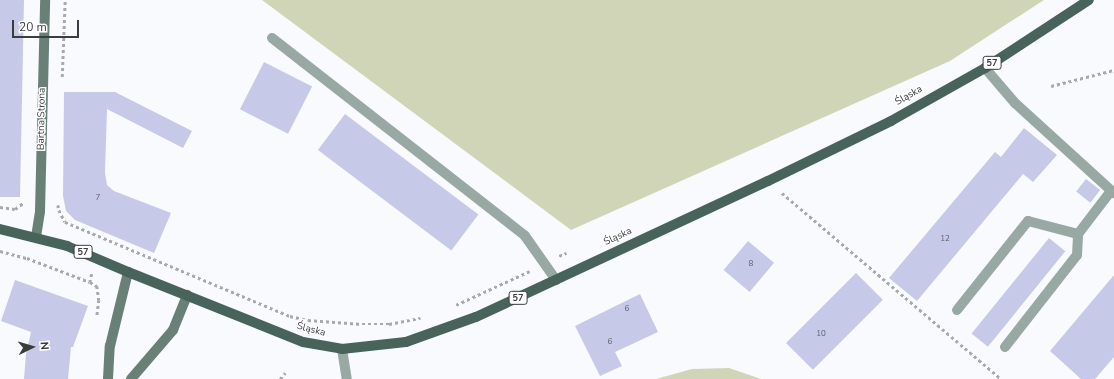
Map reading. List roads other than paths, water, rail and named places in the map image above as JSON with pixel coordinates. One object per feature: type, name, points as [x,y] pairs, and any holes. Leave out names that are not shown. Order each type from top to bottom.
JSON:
[{"type":"main road","name":"Śląska","points":[[128,272],[303,342],[342,349],[406,342],[476,317],[768,181],[884,124],[985,68],[1089,0]]},
{"type":"main road","name":"57","points":[[0,229],[67,246],[128,272]]},
{"type":"street","name":"Bartna Strona","points":[[36,237],[40,212],[41,190],[45,0]]},
{"type":"street","points":[[272,38],[526,236],[556,280]]},
{"type":"street","points":[[985,68],[1015,103],[1112,192],[1078,234],[1077,256],[1005,347]]},
{"type":"street","points":[[956,310],[1028,221],[1078,234]]},
{"type":"street","points":[[108,379],[110,346],[128,272]]},
{"type":"street","points":[[131,379],[174,330],[187,295]]},
{"type":"street","points":[[342,349],[347,379]]}]
